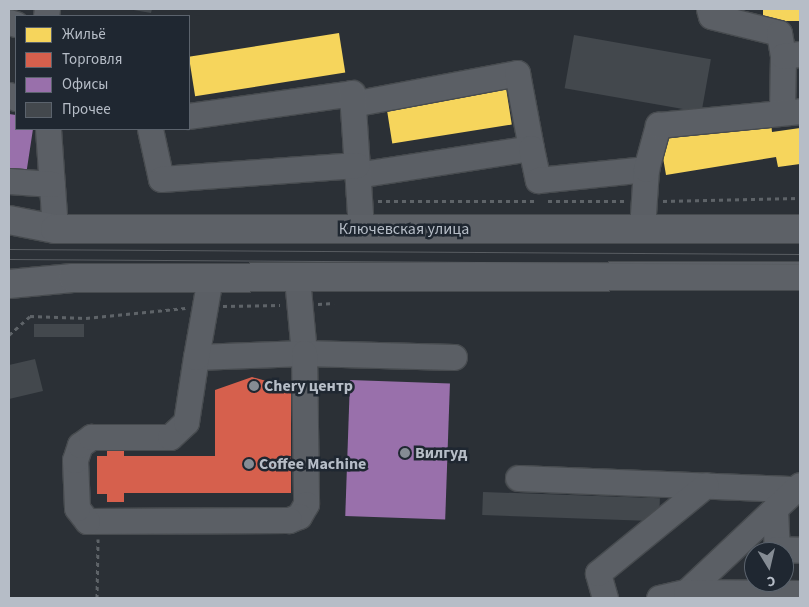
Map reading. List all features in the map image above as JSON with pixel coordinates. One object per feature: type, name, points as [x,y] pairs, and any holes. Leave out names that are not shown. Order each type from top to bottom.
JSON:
[{"type":"main road","name":"Ключевская улица","points":[[9,220],[55,228],[800,229]]},
{"type":"main road","points":[[14,287],[210,278],[298,291],[800,277]]},
{"type":"street","points":[[642,229],[646,169],[658,125],[791,111],[792,55],[779,32],[711,16],[709,9]]},
{"type":"street","points":[[352,104],[517,74],[538,180],[646,169]]},
{"type":"street","points":[[190,116],[352,93],[361,229]]},
{"type":"street","points":[[48,130],[55,228]]},
{"type":"street","points":[[150,130],[161,179],[357,170],[531,148]]},
{"type":"street","points":[[9,181],[52,184]]},
{"type":"street","points":[[210,278],[181,431],[170,437],[91,437],[80,445],[75,460],[77,508],[86,522],[289,520],[299,516],[306,504],[304,353],[298,291]]},
{"type":"street","points":[[196,357],[304,353],[454,357]]},
{"type":"street","points":[[518,478],[798,487]]},
{"type":"street","points":[[604,598],[598,573],[706,485]]},
{"type":"street","points":[[686,592],[798,487]]},
{"type":"street","points":[[774,510],[782,542]]},
{"type":"street","points":[[659,598],[686,592],[744,591]]},
{"type":"path","points":[[359,200],[644,201],[800,198]]},
{"type":"path","points":[[9,336],[30,316],[86,318],[205,306],[298,291],[334,304]]},
{"type":"path","points":[[97,598],[98,521]]},
{"type":"building: Жильё","points":[[763,9],[800,9],[800,21],[763,21]]},
{"type":"building: Жильё","points":[[339,33],[345,73],[195,96],[190,57]]},
{"type":"building: Жильё","points":[[506,88],[512,125],[392,143],[386,107]]},
{"type":"building: Жильё","points":[[771,122],[772,132],[800,128],[800,164],[778,167],[776,157],[666,175],[660,140]]},
{"type":"building: Торговля","points":[[252,377],[291,388],[291,493],[124,493],[124,502],[107,502],[107,494],[97,494],[97,456],[107,456],[107,449],[124,449],[124,456],[215,456],[215,390]]},
{"type":"building: Офисы","points":[[9,114],[15,115],[15,130],[33,130],[26,175],[9,173]]},
{"type":"building: Офисы","points":[[350,380],[450,383],[445,519],[345,516]]},
{"type":"building: Прочее","points":[[128,9],[152,9],[151,13]]},
{"type":"building: Прочее","points":[[574,35],[711,59],[702,112],[565,88]]},
{"type":"building: Прочее","points":[[34,324],[84,324],[84,337],[34,337]]},
{"type":"building: Прочее","points":[[35,359],[43,391],[9,399],[9,365]]},
{"type":"building: Прочее","points":[[483,492],[660,498],[659,521],[482,515]]},
{"type":"tram line","points":[[9,249],[800,254]]},
{"type":"tram line","points":[[9,259],[800,264]]},
{"type":"place","name":"Chery центр","points":[[254,386]]},
{"type":"place","name":"Вилгуд","points":[[405,453]]},
{"type":"place","name":"Coffee Machine","points":[[249,464]]}]
